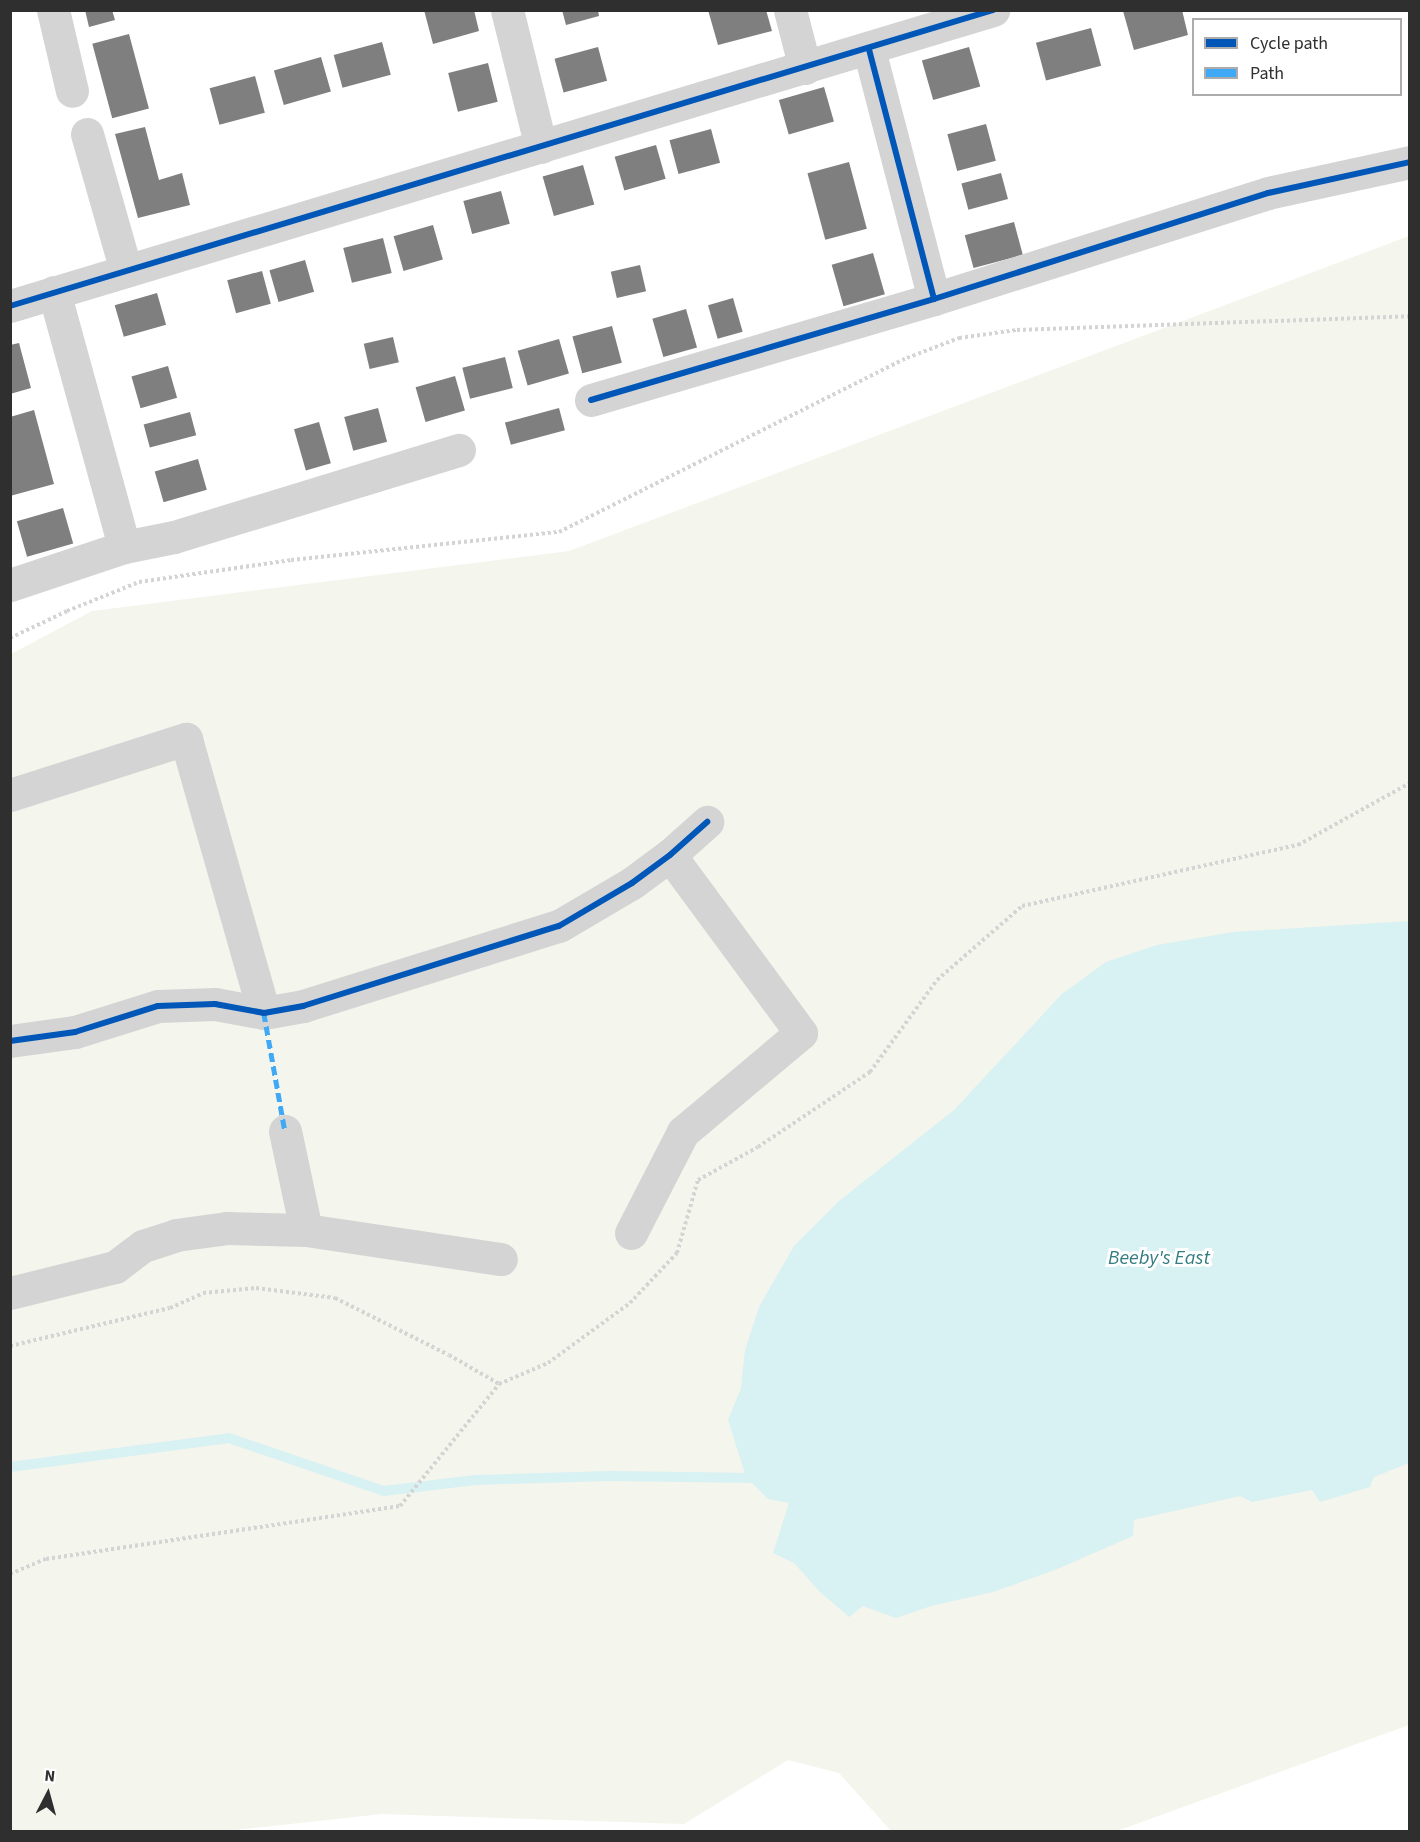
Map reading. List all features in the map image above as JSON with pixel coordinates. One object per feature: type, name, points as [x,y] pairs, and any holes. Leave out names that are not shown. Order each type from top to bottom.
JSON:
[{"type":"street","points":[[53,10],[72,91]]},
{"type":"street","points":[[507,10],[542,147]]},
{"type":"street","points":[[790,10],[805,68]]},
{"type":"street","points":[[10,306],[868,49],[927,20],[993,10]]},
{"type":"street","points":[[868,49],[934,299]]},
{"type":"street","points":[[87,134],[126,271]]},
{"type":"street","points":[[591,400],[934,299],[1268,193],[1410,162]]},
{"type":"street","points":[[54,292],[124,548]]},
{"type":"street","points":[[10,585],[124,548],[174,537],[459,450]]},
{"type":"street","points":[[10,795],[186,739],[264,1013]]},
{"type":"street","points":[[10,1041],[75,1032],[158,1006],[215,1004],[264,1013],[303,1006],[559,926],[632,883],[670,855],[707,822]]},
{"type":"street","points":[[631,1233],[683,1132],[801,1033],[670,855]]},
{"type":"street","points":[[285,1131],[306,1230]]},
{"type":"street","points":[[10,1293],[115,1267],[143,1246],[176,1235],[227,1228],[306,1230],[501,1259]]},
{"type":"path","points":[[10,638],[67,610],[139,582],[291,560],[559,532],[907,357],[958,338],[1017,330],[1410,316]]},
{"type":"path","points":[[10,1574],[46,1559],[400,1506],[499,1384]]},
{"type":"shaded area","points":[[1409,236],[1409,1725],[1117,1831],[891,1831],[839,1773],[788,1760],[684,1824],[382,1814],[216,1832],[11,1832],[11,654],[92,611],[569,551]]},
{"type":"water","name":"Beeby's East","points":[[1409,921],[1409,1463],[1374,1477],[1370,1487],[1320,1502],[1312,1490],[1252,1502],[1240,1496],[1134,1520],[1133,1536],[1055,1570],[993,1592],[931,1606],[896,1618],[863,1606],[849,1617],[819,1591],[794,1563],[773,1553],[789,1503],[768,1499],[746,1477],[728,1420],[741,1388],[745,1350],[759,1307],[794,1246],[839,1201],[954,1110],[1062,994],[1106,962],[1157,945],[1233,932]]},
{"type":"building","points":[[85,10],[112,10],[115,20],[89,27]]},
{"type":"building","points":[[424,10],[474,10],[479,31],[433,44]]},
{"type":"building","points":[[562,10],[598,10],[599,16],[566,25]]},
{"type":"building","points":[[708,10],[766,10],[772,31],[718,45]]},
{"type":"building","points":[[1182,10],[1188,35],[1134,50],[1123,11]]},
{"type":"building","points":[[1091,28],[1101,66],[1046,80],[1036,43]]},
{"type":"building","points":[[129,34],[149,108],[112,118],[92,44]]},
{"type":"building","points":[[382,42],[391,75],[343,88],[334,55]]},
{"type":"building","points":[[598,47],[607,81],[564,92],[555,59]]},
{"type":"building","points":[[969,47],[980,86],[933,100],[922,61]]},
{"type":"building","points":[[321,57],[331,92],[284,105],[274,71]]},
{"type":"building","points":[[488,63],[498,102],[458,112],[448,73]]},
{"type":"building","points":[[255,76],[265,113],[219,125],[210,88]]},
{"type":"building","points":[[824,87],[834,122],[789,135],[779,100]]},
{"type":"building","points":[[986,124],[996,161],[957,171],[947,134]]},
{"type":"building","points":[[145,127],[159,180],[182,173],[190,205],[138,218],[115,134]]},
{"type":"building","points":[[711,129],[720,163],[679,174],[669,140]]},
{"type":"building","points":[[656,145],[666,179],[624,190],[615,157]]},
{"type":"building","points":[[849,162],[867,229],[825,240],[807,173]]},
{"type":"building","points":[[583,165],[594,204],[554,216],[543,177]]},
{"type":"building","points":[[1001,173],[1008,199],[968,210],[961,184]]},
{"type":"building","points":[[501,191],[510,224],[472,234],[463,201]]},
{"type":"building","points":[[1014,222],[1023,255],[974,268],[965,235]]},
{"type":"building","points":[[433,225],[443,260],[404,271],[394,236]]},
{"type":"building","points":[[383,238],[392,273],[352,283],[343,248]]},
{"type":"building","points":[[873,253],[885,294],[844,306],[832,265]]},
{"type":"building","points":[[305,260],[314,292],[279,302],[269,270]]},
{"type":"building","points":[[640,265],[646,291],[617,298],[611,272]]},
{"type":"building","points":[[262,271],[271,304],[236,313],[227,280]]},
{"type":"building","points":[[157,293],[166,325],[124,337],[115,305]]},
{"type":"building","points":[[733,298],[743,332],[718,339],[708,305]]},
{"type":"building","points":[[686,309],[697,347],[663,357],[652,319]]},
{"type":"building","points":[[612,326],[622,363],[582,373],[572,337]]},
{"type":"building","points":[[393,337],[399,362],[370,369],[364,344]]},
{"type":"building","points":[[559,339],[569,374],[528,385],[518,351]]},
{"type":"building","points":[[19,343],[31,388],[10,394],[10,345]]},
{"type":"building","points":[[505,357],[513,388],[470,399],[462,368]]},
{"type":"building","points":[[168,366],[177,398],[141,408],[131,376]]},
{"type":"building","points":[[455,376],[465,411],[426,422],[416,387]]},
{"type":"building","points":[[378,408],[387,442],[353,451],[344,417]]},
{"type":"building","points":[[559,408],[565,430],[511,445],[505,422]]},
{"type":"building","points":[[34,410],[54,484],[10,496],[10,417]]},
{"type":"building","points":[[190,412],[196,435],[150,448],[144,424]]},
{"type":"building","points":[[319,422],[331,463],[306,471],[294,429]]},
{"type":"building","points":[[198,459],[207,490],[164,502],[155,471]]},
{"type":"building","points":[[63,508],[73,544],[27,557],[17,521]]},
{"type":"waterway","points":[[10,1467],[229,1438],[384,1491],[475,1480],[610,1476],[758,1478]]},
{"type":"marked path","points":[[264,1013],[285,1131]]},
{"type":"cycle path","points":[[10,306],[993,10]]},
{"type":"cycle path","points":[[591,400],[934,299],[869,49]]},
{"type":"cycle path","points":[[934,299],[1268,193],[1410,162]]},
{"type":"cycle path","points":[[10,1041],[75,1032],[158,1006],[215,1004],[264,1013],[303,1006],[559,926],[632,883],[670,855],[707,822]]}]
